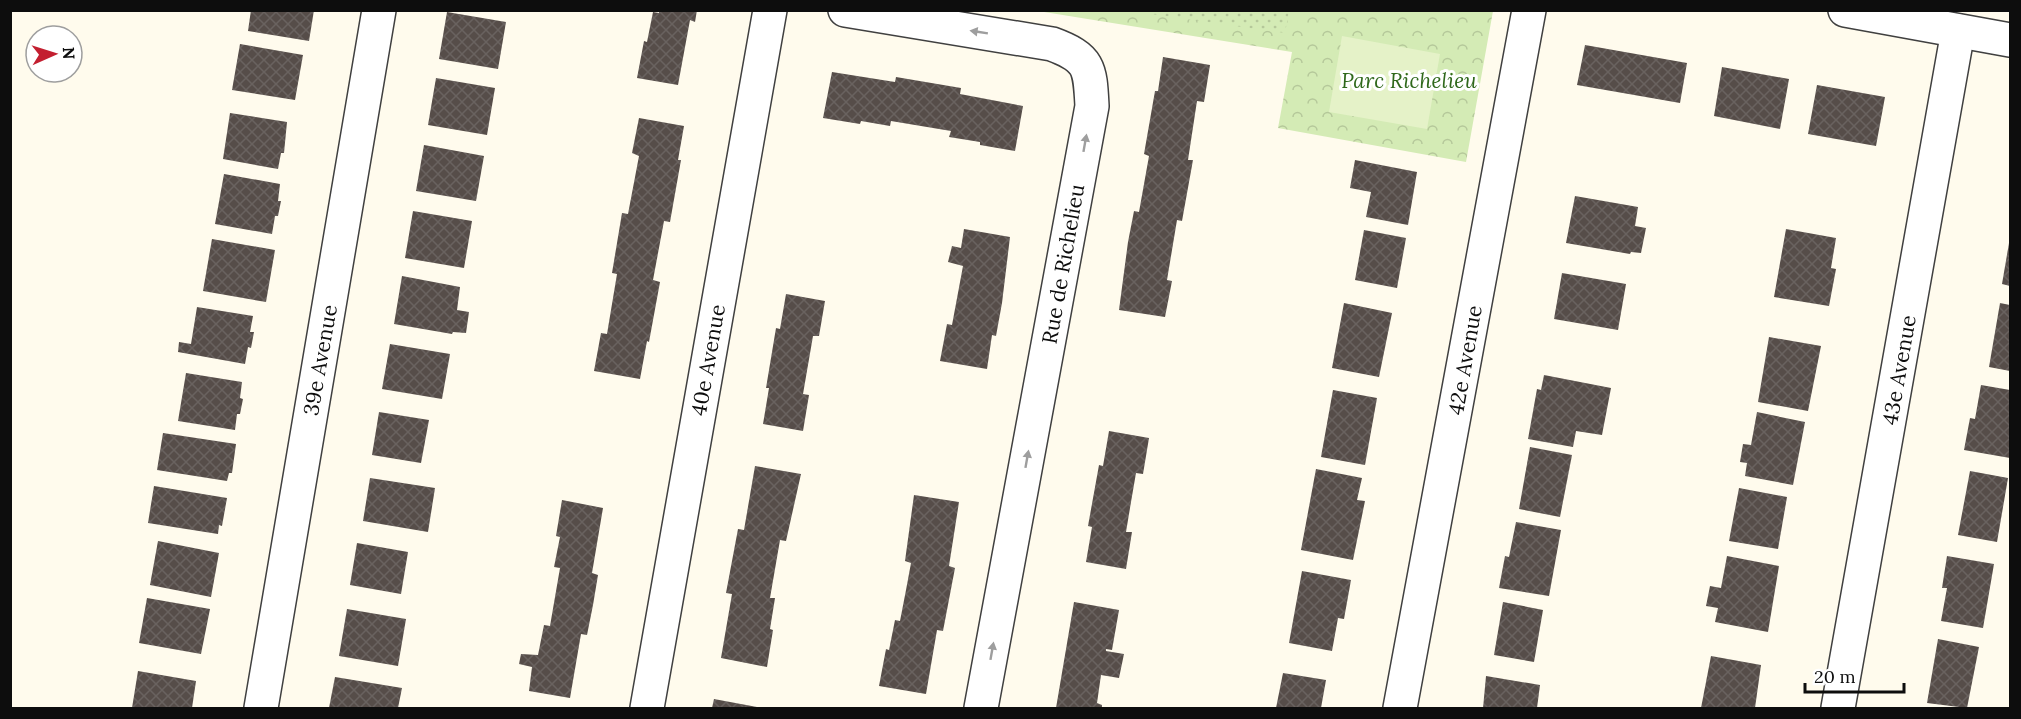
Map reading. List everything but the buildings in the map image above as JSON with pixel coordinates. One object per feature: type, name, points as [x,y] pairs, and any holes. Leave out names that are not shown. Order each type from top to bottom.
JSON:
[{"type":"street","name":"39e Avenue","points":[[261,708],[379,10]]},
{"type":"street","name":"40e Avenue","points":[[647,708],[770,10]]},
{"type":"street","name":"Rue de Richelieu","points":[[846,10],[1052,44],[1072,51],[1085,62],[1091,81],[1092,106],[981,708]]},
{"type":"street","name":"42e Avenue","points":[[1400,708],[1529,10]]},
{"type":"street","points":[[1845,10],[2010,40]]},
{"type":"street","name":"43e Avenue","points":[[1838,708],[1959,31]]},
{"type":"green space","name":"Parc Richelieu","points":[[1038,11],[1493,11],[1466,162],[1278,128],[1292,52]]},
{"type":"green space","points":[[1130,11],[1289,11],[1285,33]]},
{"type":"green space","points":[[1342,36],[1440,54],[1427,129],[1329,112]]}]
